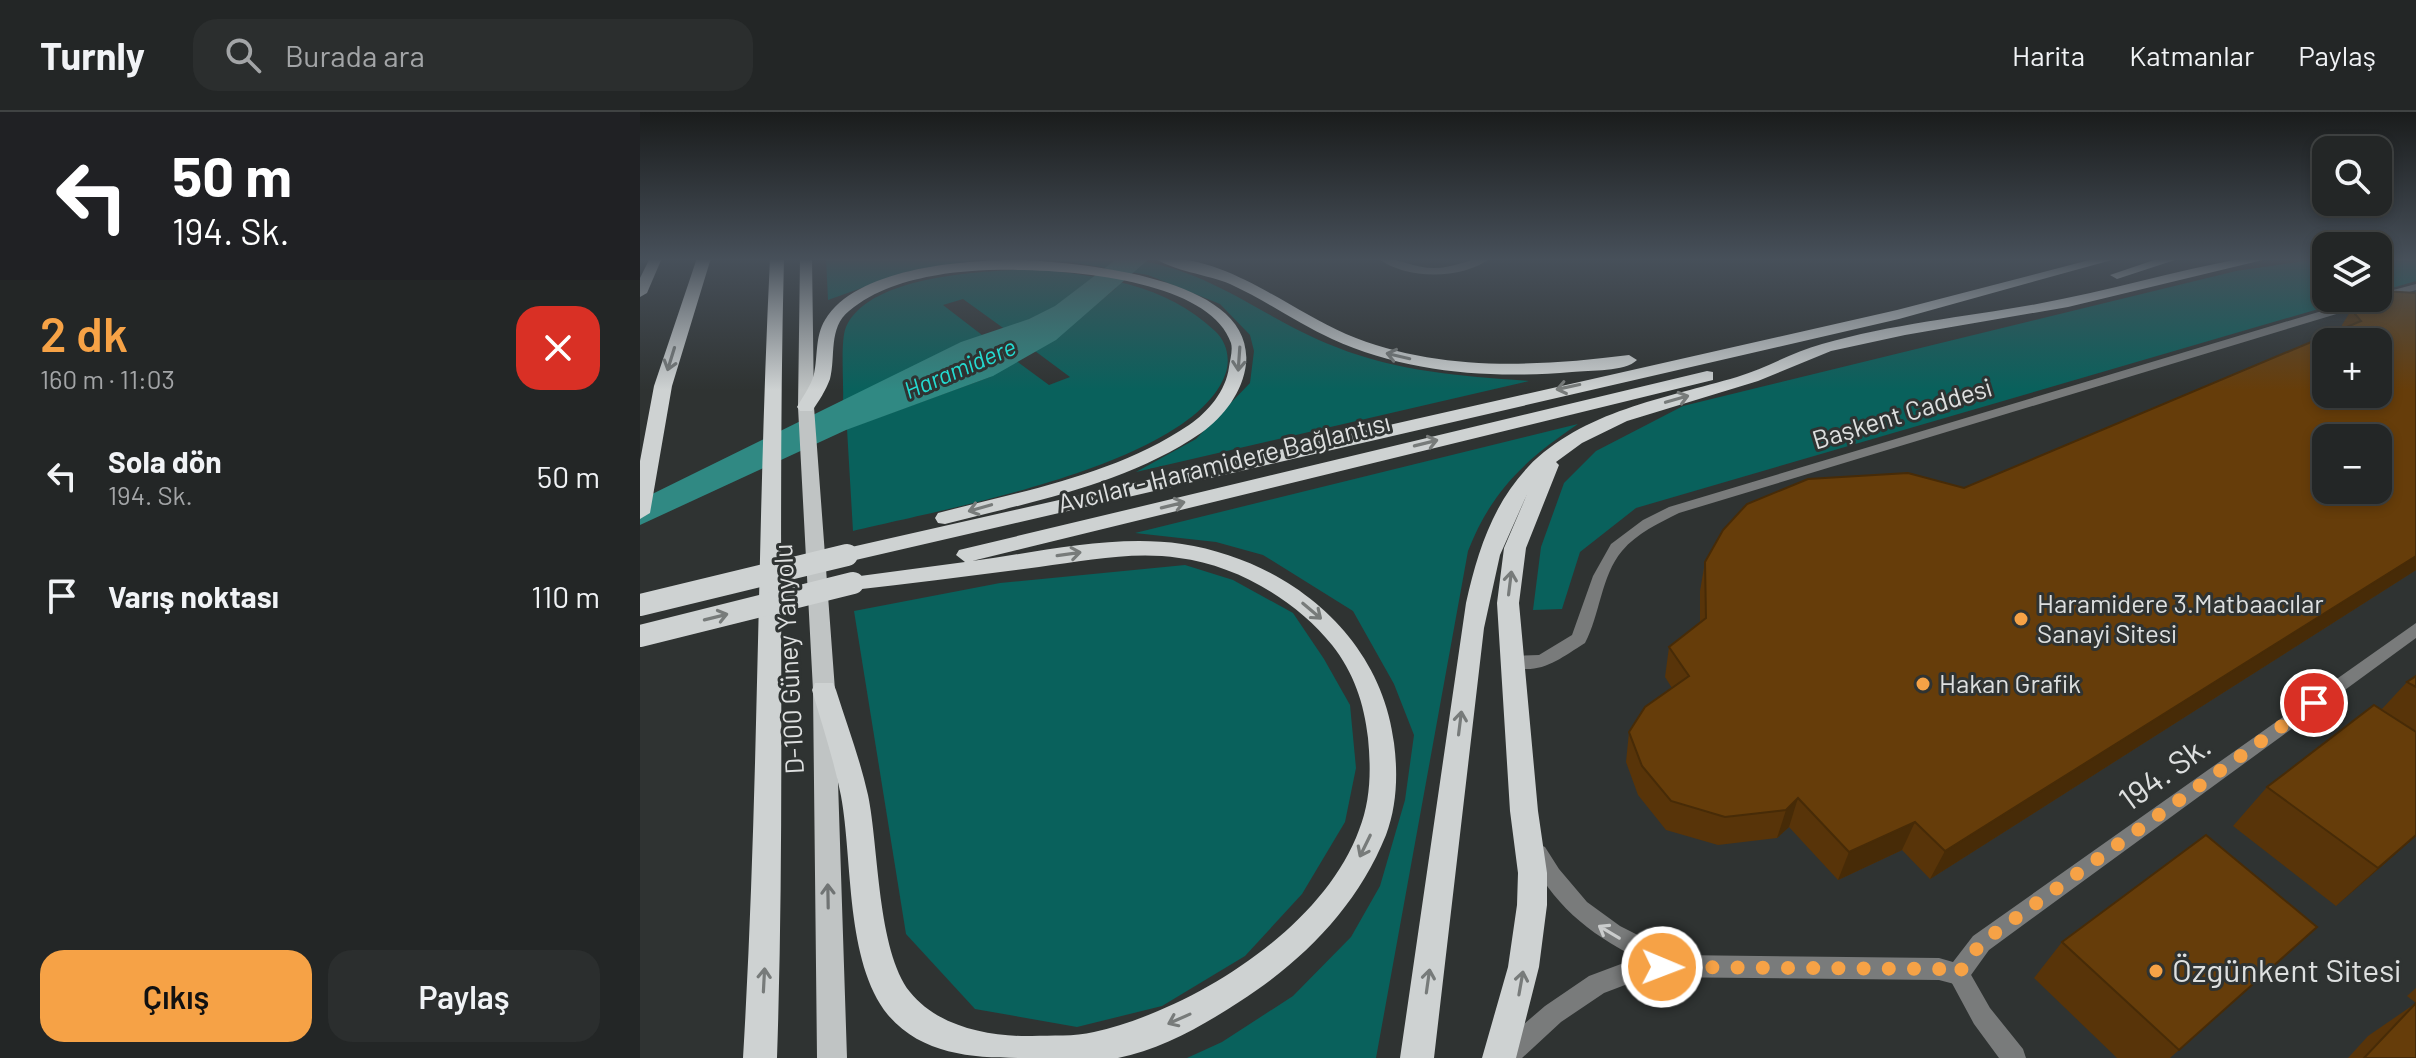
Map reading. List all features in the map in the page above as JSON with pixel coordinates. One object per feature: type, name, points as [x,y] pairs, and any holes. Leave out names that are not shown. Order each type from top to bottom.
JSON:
[{"type":"highway","points":[[640,513],[663,386],[690,302]]},
{"type":"highway","points":[[760,1058],[769,868],[769,519],[776,302]]},
{"type":"highway","points":[[806,407],[822,378],[827,331],[842,308],[853,302]]},
{"type":"highway","points":[[847,555],[872,541],[912,527],[1107,469],[1181,437],[1209,418],[1230,391],[1242,356],[1239,340],[1231,327],[1198,302]]},
{"type":"highway","points":[[1277,302],[1366,348],[1439,365],[1550,370],[1629,360],[1749,338],[1808,334],[1934,302]]},
{"type":"highway","points":[[1417,1058],[1472,628],[1495,529],[1514,497],[1555,453],[1618,418],[1743,381],[1823,349],[2019,302]]},
{"type":"highway","points":[[1930,323],[2065,302]]},
{"type":"highway","name":"Avcılar - Haramidere Bağlantısı","points":[[640,605],[1808,334]]},
{"type":"highway","name":"Avcılar - Haramidere Bağlantısı","points":[[640,636],[1823,349]]},
{"type":"highway","points":[[1502,1058],[1519,995],[1532,910],[1531,840],[1524,811],[1508,603],[1515,548],[1555,453]]},
{"type":"highway","points":[[824,690],[853,792],[872,933],[899,1004],[941,1037],[1004,1054],[1093,1049],[1145,1034],[1210,1005],[1265,971],[1332,903],[1370,838],[1382,797],[1383,730],[1371,688],[1358,662],[1339,636],[1310,608],[1270,582],[1220,557],[1179,549],[1124,548],[853,583]]},
{"type":"main road","name":"D-100 Güney Yanyolu","points":[[806,302],[806,407],[824,690],[832,1058]]},
{"type":"street","name":"Başkent Caddesi","points":[[1513,661],[1542,662],[1579,639],[1597,579],[1609,555],[1636,527],[1674,510],[2332,312]]},
{"type":"street","name":"194. Sk.","points":[[1958,974],[1981,943],[2416,629]]},
{"type":"street","points":[[1531,840],[1554,883],[1581,915],[1678,967]]},
{"type":"street","points":[[1502,1058],[1553,1014],[1597,984],[1646,966],[1939,969],[1958,974],[1982,1016],[2014,1058]]},
{"type":"shaded area","points":[[870,302],[953,302],[943,305],[982,335],[843,401],[844,333],[859,309]]},
{"type":"shaded area","points":[[967,302],[1063,302],[1057,306],[1006,330]]},
{"type":"shaded area","points":[[1099,302],[1175,302],[1219,335],[1228,357],[1227,369],[1203,407],[1165,435],[1116,459],[1001,496],[853,531],[847,429],[990,377],[1015,360],[1049,385],[1070,377],[1027,345],[1070,326]]},
{"type":"shaded area","points":[[1215,302],[1246,302],[1308,335],[1383,362],[1431,372],[1529,381],[1136,472],[1196,439],[1250,383],[1254,351],[1250,335]]},
{"type":"shaded area","points":[[2108,302],[2312,302],[2312,311],[1636,508],[1580,552],[1562,609],[1533,610],[1541,547],[1564,483],[1596,451],[1683,406]]},
{"type":"shaded area","points":[[1578,424],[1542,450],[1512,478],[1488,510],[1468,551],[1376,1058],[1187,1058],[1222,1042],[1293,996],[1351,937],[1380,886],[1405,800],[1414,735],[1394,684],[1353,611],[1263,555],[1216,542],[1135,533]]},
{"type":"shaded area","points":[[1185,565],[1233,580],[1293,613],[1324,659],[1350,705],[1356,768],[1345,822],[1302,894],[1245,956],[1162,1006],[1077,1027],[975,1009],[906,934],[854,611],[1000,583]]},
{"type":"water","name":"Haramidere","points":[[1060,302],[1099,302],[1056,340],[993,376],[846,430],[640,525],[640,500],[961,342],[1029,319]]},
{"type":"building","name":"Haramidere 3.Matbaacılar Sanayi Sitesi","points":[[2392,302],[2416,302],[2416,556],[1945,851],[1915,822],[1849,852],[1798,798],[1786,810],[1725,817],[1671,801],[1642,766],[1629,732],[1645,707],[1689,676],[1669,647],[1706,618],[1705,562],[1723,530],[1747,504],[1808,479],[1908,473],[1964,488],[2312,342],[2312,408],[2392,408],[2392,328],[2344,328],[2361,321],[2355,312],[2392,312]]},
{"type":"building","points":[[2416,676],[2416,687],[2407,682]]},
{"type":"building","points":[[2374,705],[2416,732],[2416,835],[2378,868],[2267,787]]},
{"type":"building","name":"Özgünkent Sitesi","points":[[2206,835],[2317,927],[2179,1050],[2062,942]]},
{"type":"building","points":[[2416,1003],[2416,1058],[2364,1058]]},
{"type":"place","name":"Haramidere 3.Matbaacılar Sanayi Sitesi","points":[[2021,619]]},
{"type":"place","name":"Hakan Grafik","points":[[1923,684]]},
{"type":"place","name":"Özgünkent Sitesi","points":[[2156,971]]},
{"type":"route","points":[[1662,967],[1939,969],[1958,974],[1981,943],[2314,703]]}]
